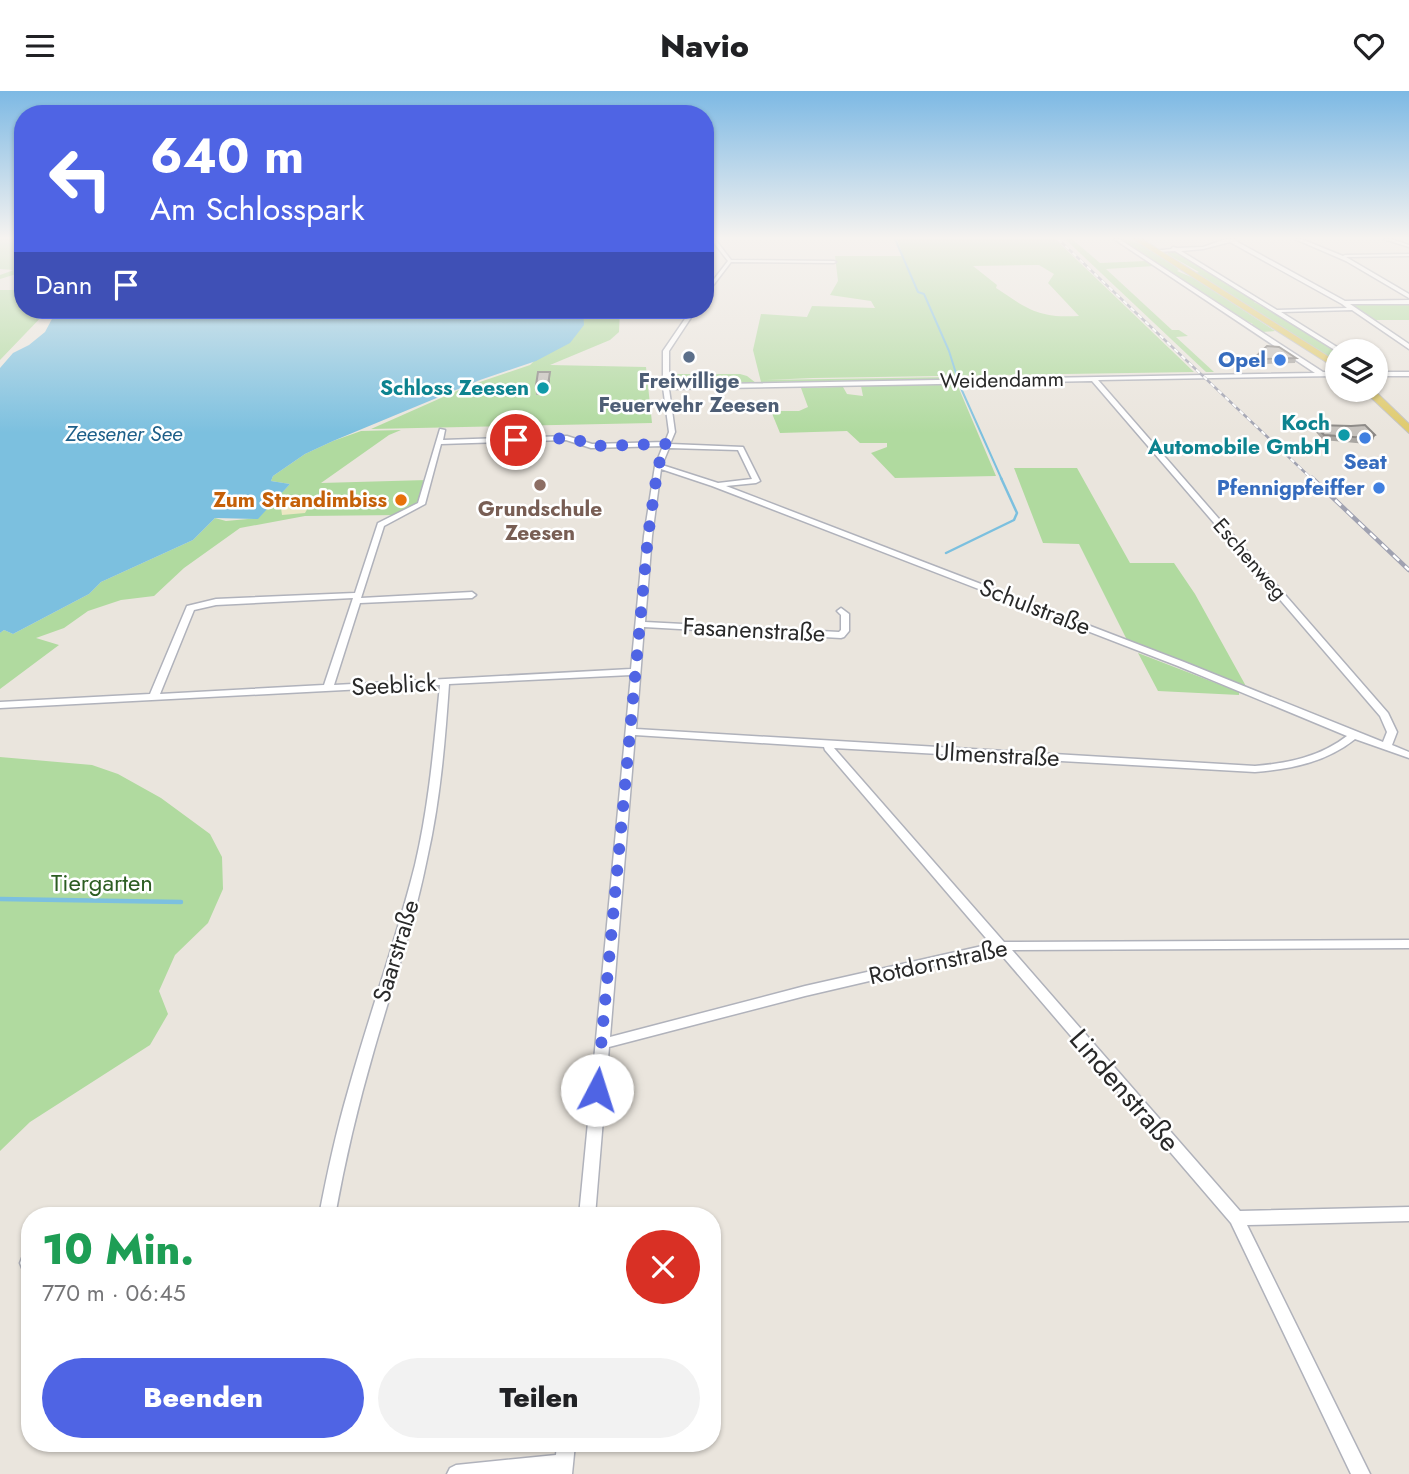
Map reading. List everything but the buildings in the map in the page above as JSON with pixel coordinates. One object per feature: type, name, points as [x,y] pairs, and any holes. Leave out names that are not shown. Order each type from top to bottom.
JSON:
[{"type":"main road","points":[[1238,304],[1325,358]]},
{"type":"main road","points":[[1380,402],[1409,430]]},
{"type":"street","points":[[1214,304],[1322,374]]},
{"type":"street","points":[[1264,304],[1325,341]]},
{"type":"street","points":[[1345,304],[1409,348]]},
{"type":"street","points":[[1276,311],[1351,309]]},
{"type":"street","points":[[588,1207],[648,536],[658,466],[672,432],[666,387],[668,345],[687,319]]},
{"type":"street","name":"Weidendamm","points":[[666,387],[1322,374]]},
{"type":"street","points":[[1388,374],[1409,374]]},
{"type":"street","name":"Eschenweg","points":[[1093,378],[1385,715],[1392,732],[1387,746]]},
{"type":"street","points":[[328,688],[381,525],[421,504],[442,430]]},
{"type":"street","points":[[439,442],[567,438],[591,446],[741,448],[756,481],[715,484]]},
{"type":"street","name":"Schulstraße","points":[[658,466],[715,484],[1181,664],[1354,736],[1409,755]]},
{"type":"street","points":[[153,697],[190,608],[216,602],[472,595]]},
{"type":"street","name":"Fasanenstraße","points":[[640,624],[841,635],[845,631],[845,614],[841,611]]},
{"type":"street","name":"Seeblick","points":[[0,705],[635,672]]},
{"type":"street","name":"Saarstraße","points":[[329,1207],[342,1129],[416,886],[436,783],[445,682]]},
{"type":"street","name":"Ulmenstraße","points":[[631,732],[1255,769],[1279,768],[1310,761],[1354,736]]},
{"type":"street","name":"Lindenstraße","points":[[830,745],[1236,1218],[1361,1474]]},
{"type":"street","name":"Rotdornstraße","points":[[602,1044],[805,991],[1001,946],[1409,944]]},
{"type":"street","points":[[1236,1218],[1409,1214]]},
{"type":"street","points":[[456,1474],[563,1469]]},
{"type":"green space","points":[[0,304],[14,304],[14,319],[39,319],[0,360]]},
{"type":"green space","points":[[872,304],[1021,304],[1044,314],[1079,316],[1067,304],[1122,304],[1194,372],[813,378],[766,380],[955,379],[761,382],[753,350],[761,314],[807,317],[812,306],[875,308]]},
{"type":"green space","points":[[1133,304],[1143,304],[1172,330],[1179,330],[1188,336],[1176,337],[1214,372],[1206,372]]},
{"type":"green space","points":[[1217,304],[1233,304],[1275,331],[1262,332],[1250,325],[1253,324]]},
{"type":"green space","points":[[1242,304],[1257,304],[1325,344],[1325,355]]},
{"type":"green space","points":[[1409,304],[1409,320],[1369,320],[1352,305]]},
{"type":"green space","points":[[578,319],[620,319],[619,332],[610,340],[550,365],[646,367],[652,423],[371,429],[468,386],[530,365]]},
{"type":"green space","points":[[671,374],[740,374],[756,383],[672,385]]},
{"type":"green space","points":[[957,384],[996,476],[895,478],[871,453],[887,447],[887,443],[860,443],[847,431],[780,433],[771,411],[799,411],[808,407],[801,388],[843,387],[847,394],[863,396],[861,386]]},
{"type":"green space","points":[[401,430],[389,435],[321,483],[427,480],[420,504],[400,515],[305,516],[240,528],[184,568],[154,596],[121,600],[88,611],[64,628],[36,638],[59,645],[0,689],[0,633],[4,630],[13,634],[89,594],[101,582],[193,540],[215,518],[226,521],[258,518],[290,484],[271,481],[273,476],[305,454],[361,431]]},
{"type":"green space","points":[[1014,468],[1077,468],[1130,563],[1174,563],[1195,594],[1247,688],[1128,642],[1079,544],[1043,543]]},
{"type":"green space","points":[[1138,653],[1239,692],[1239,695],[1158,691]]},
{"type":"green space","name":"Tiergarten","points":[[0,757],[92,765],[118,774],[161,798],[210,834],[222,857],[223,889],[208,923],[175,955],[159,991],[168,1014],[150,1045],[30,1122],[0,1151]]},
{"type":"sand","points":[[280,498],[318,498],[324,506],[309,506],[305,513],[282,515],[281,508],[277,505]]},
{"type":"water","name":"Zeesener See","points":[[52,319],[584,319],[584,325],[570,343],[536,361],[480,380],[305,454],[273,476],[271,481],[290,484],[258,519],[215,518],[193,540],[101,582],[89,594],[13,634],[4,630],[0,633],[0,368],[13,353],[45,332]]},
{"type":"waterway","points":[[928,304],[949,351],[960,386],[1002,480]]},
{"type":"waterway","points":[[946,553],[1014,520],[1017,513],[1001,478]]},
{"type":"waterway","points":[[0,899],[181,902]]},
{"type":"railway","points":[[1126,304],[1313,480]]},
{"type":"railway","points":[[1312,478],[1409,570]]},
{"type":"place","name":"Freiwillige Feuerwehr Zeesen","points":[[689,357]]},
{"type":"place","name":"Opel","points":[[1280,360]]},
{"type":"place","name":"Schloss Zeesen","points":[[543,388]]},
{"type":"place","name":"Koch Automobile GmbH","points":[[1344,435]]},
{"type":"place","name":"Seat","points":[[1365,438]]},
{"type":"place","name":"Grundschule Zeesen","points":[[540,485]]},
{"type":"place","name":"Pfennigpfeiffer","points":[[1379,488]]},
{"type":"place","name":"Zum Strandimbiss","points":[[401,500]]},
{"type":"route","points":[[516,440],[574,438],[587,446],[667,444],[658,466],[648,536],[597,1090]]}]
